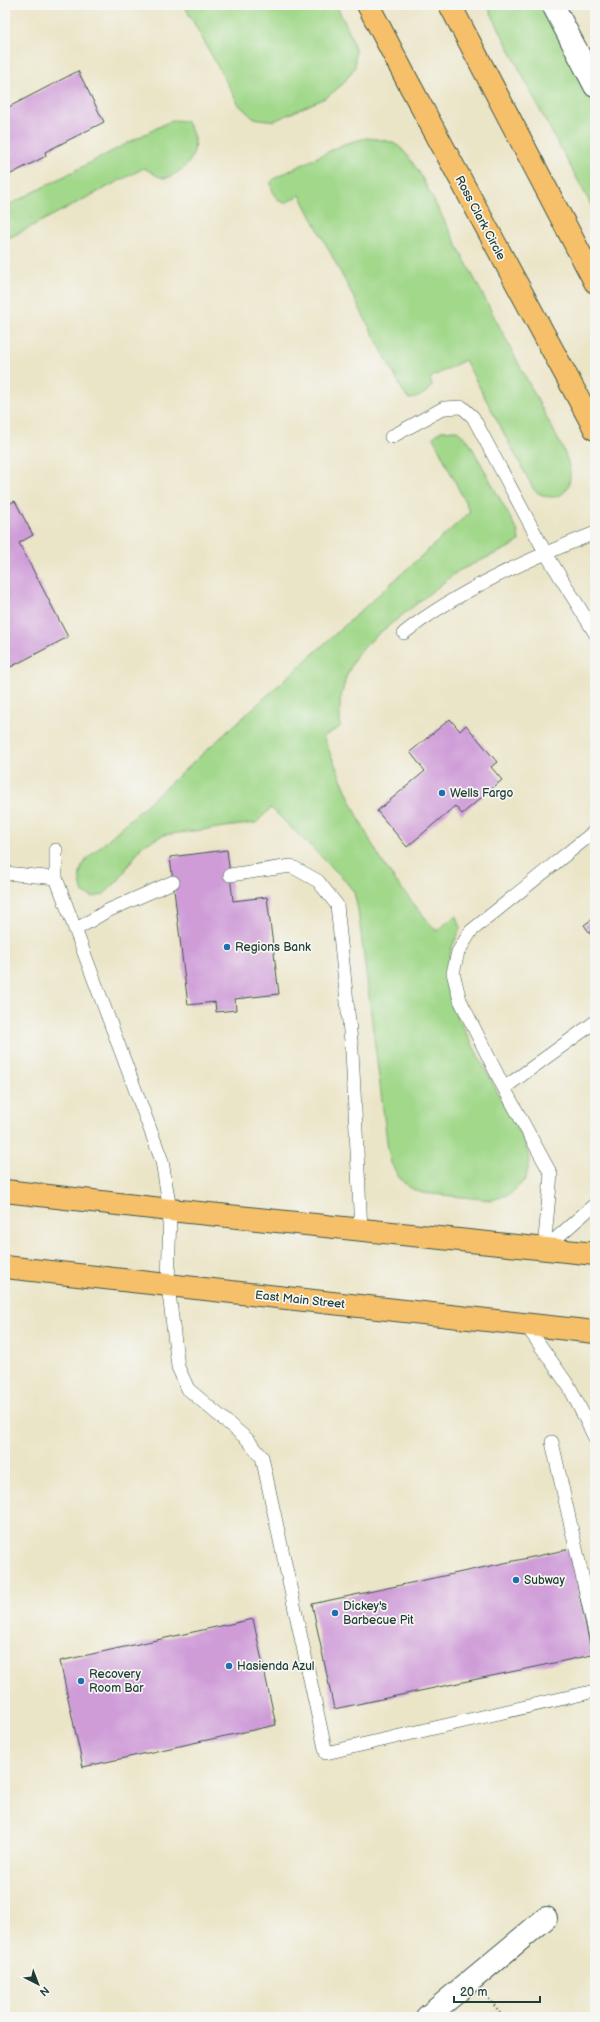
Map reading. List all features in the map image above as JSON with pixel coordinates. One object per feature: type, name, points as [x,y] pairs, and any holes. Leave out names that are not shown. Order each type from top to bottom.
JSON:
[{"type":"highway","name":"Ross Clark Circle","points":[[368,5],[595,429]]},
{"type":"highway","points":[[450,5],[595,282]]},
{"type":"highway","points":[[5,1191],[170,1210],[595,1254]]},
{"type":"highway","name":"East Main Street","points":[[5,1267],[595,1332]]},
{"type":"street","points":[[553,5],[595,86]]},
{"type":"street","points":[[427,2017],[546,1918]]},
{"type":"lane","points":[[391,437],[444,408],[462,407],[473,417],[545,552],[595,633]]},
{"type":"lane","points":[[404,633],[422,619],[455,599],[545,552],[595,533]]},
{"type":"lane","points":[[544,1249],[551,1174],[504,1088],[460,1000],[453,973],[458,952],[471,931],[595,831]]},
{"type":"lane","points":[[56,850],[56,878],[162,1161],[170,1210],[168,1285],[178,1367],[188,1389],[247,1439],[262,1456],[326,1753],[595,1691]]},
{"type":"lane","points":[[230,875],[291,866],[318,881],[337,905],[352,1051],[361,1230]]},
{"type":"lane","points":[[5,873],[56,878]]},
{"type":"lane","points":[[75,930],[107,911],[173,882]]},
{"type":"lane","points":[[504,1088],[595,1022]]},
{"type":"lane","points":[[544,1249],[595,1204]]},
{"type":"lane","points":[[526,1325],[570,1388],[595,1438]]},
{"type":"lane","points":[[552,1442],[595,1633]]},
{"type":"path","points":[[493,2017],[500,2012]]},
{"type":"path","points":[[586,2017],[595,2013]]},
{"type":"green space","points":[[184,5],[336,5],[350,33],[355,49],[355,67],[343,84],[327,97],[274,121],[253,118],[239,105]]},
{"type":"green space","points":[[487,5],[545,5],[595,104],[595,212],[542,114]]},
{"type":"green space","points":[[172,120],[186,121],[193,135],[193,155],[185,167],[170,177],[164,178],[144,168],[5,240],[5,207]]},
{"type":"green space","points":[[366,138],[386,141],[398,146],[403,150],[419,172],[563,449],[568,463],[570,477],[569,484],[562,494],[552,497],[540,494],[534,490],[465,360],[430,378],[432,386],[429,389],[419,397],[409,399],[404,393],[300,195],[285,203],[279,200],[275,195],[271,182],[275,178],[344,144]]},
{"type":"green space","points":[[456,430],[468,440],[518,532],[519,541],[512,546],[458,571],[377,635],[357,654],[346,677],[340,701],[340,727],[323,737],[364,829],[380,858],[393,877],[436,931],[456,916],[461,927],[451,949],[445,981],[456,1014],[525,1144],[530,1162],[525,1180],[510,1194],[492,1200],[422,1193],[408,1187],[398,1176],[391,1163],[388,1149],[358,910],[354,892],[343,878],[271,808],[256,823],[163,835],[142,846],[118,881],[103,895],[93,897],[83,893],[80,881],[80,871],[85,862],[93,853],[470,512],[433,437],[441,431]]},
{"type":"building","points":[[78,71],[104,122],[45,152],[46,156],[7,176],[5,172],[5,109]]},
{"type":"building","points":[[15,501],[33,535],[19,543],[68,637],[5,670],[5,506]]},
{"type":"building","name":"Wells Fargo","points":[[450,719],[460,731],[466,725],[497,762],[491,767],[502,780],[462,814],[455,806],[407,847],[377,811],[425,771],[410,752]]},
{"type":"building","name":"Regions Bank","points":[[227,850],[233,901],[267,897],[279,994],[235,999],[236,1010],[216,1012],[215,1002],[188,1005],[170,857]]},
{"type":"building","points":[[595,917],[595,940],[584,925]]},
{"type":"building","points":[[570,1549],[592,1655],[334,1709],[312,1604]]},
{"type":"building","points":[[253,1619],[276,1725],[83,1767],[60,1661]]},
{"type":"place","name":"Wells Fargo","points":[[442,793]]},
{"type":"place","name":"Regions Bank","points":[[227,947]]},
{"type":"place","name":"Subway","points":[[516,1580]]},
{"type":"place","name":"Dickey's Barbecue Pit","points":[[335,1613]]},
{"type":"place","name":"Hasienda Azul","points":[[229,1666]]},
{"type":"place","name":"Recovery Room Bar","points":[[81,1681]]}]
